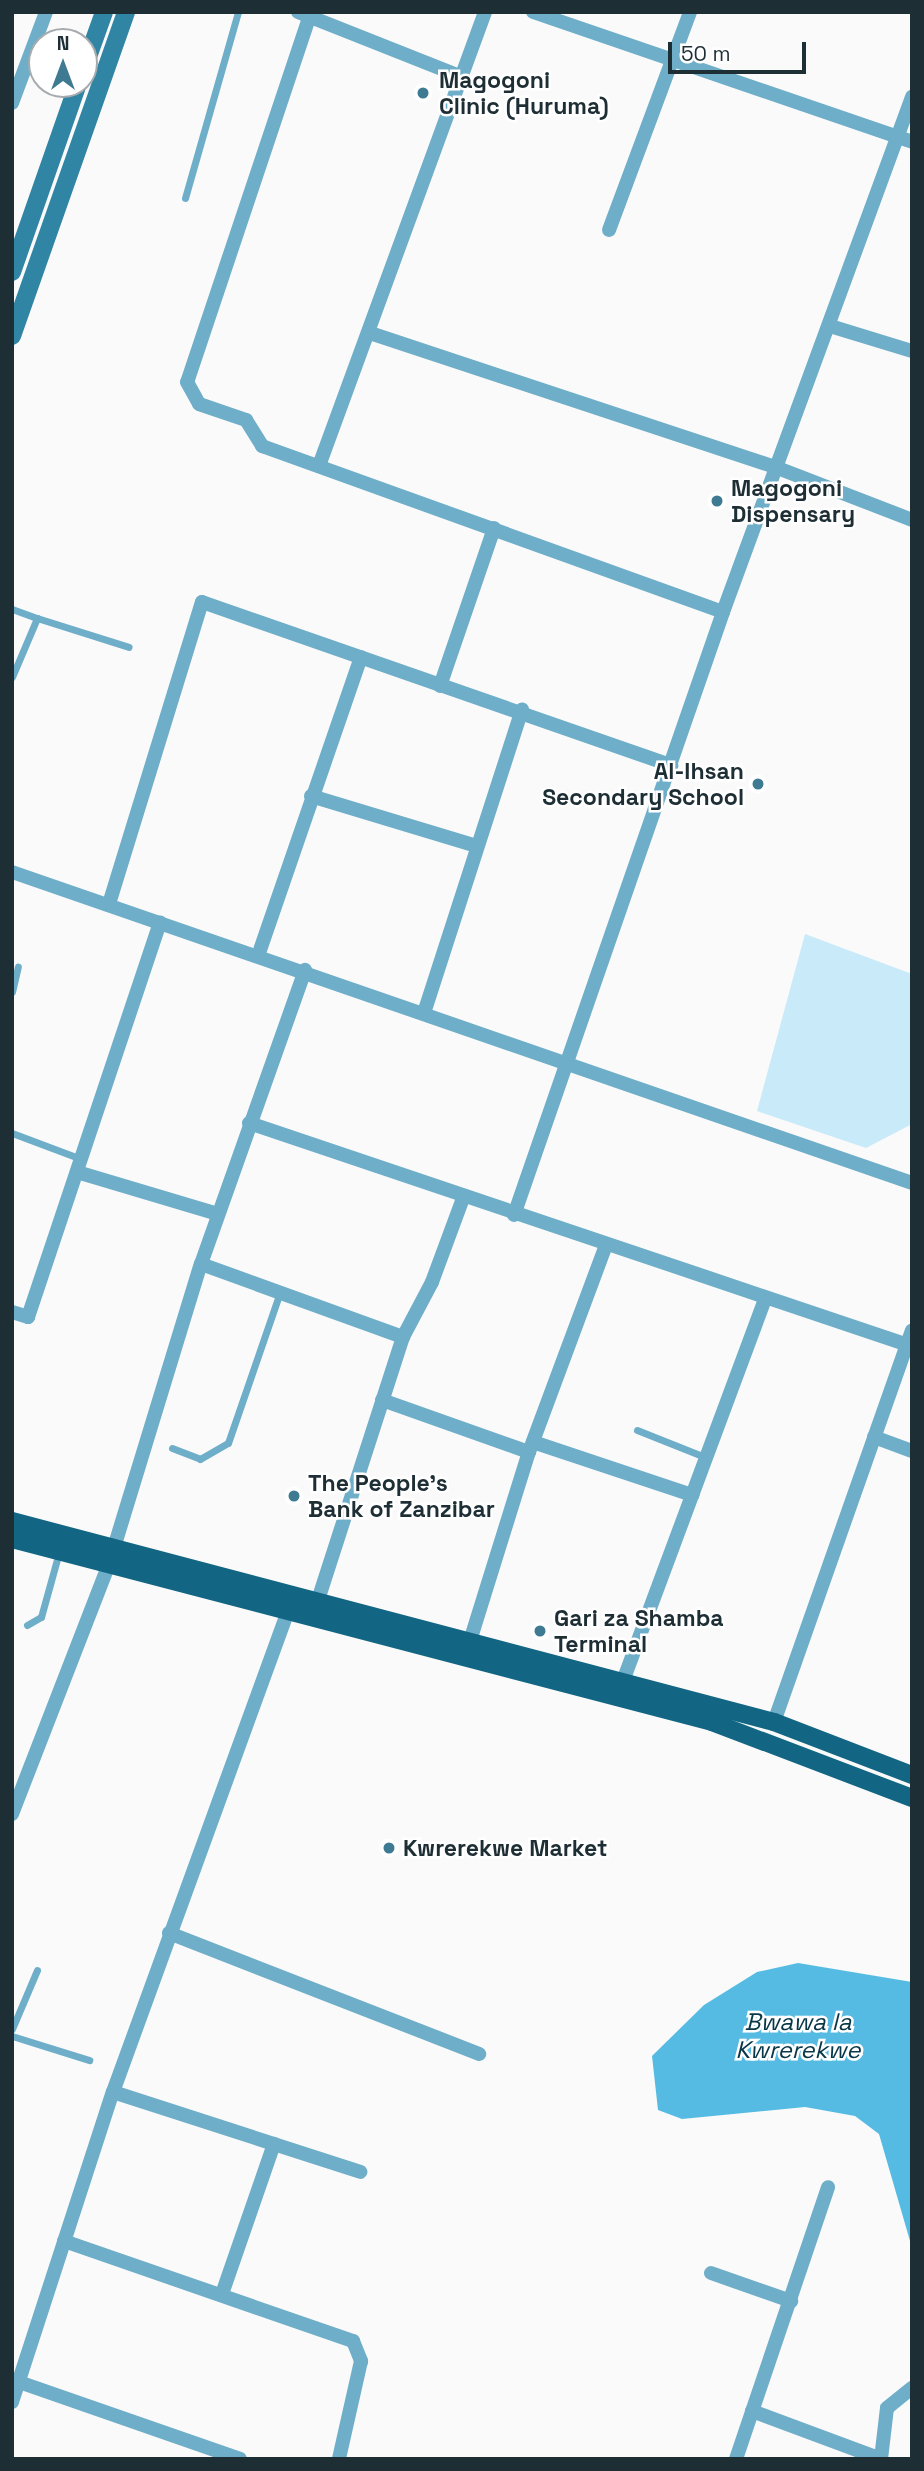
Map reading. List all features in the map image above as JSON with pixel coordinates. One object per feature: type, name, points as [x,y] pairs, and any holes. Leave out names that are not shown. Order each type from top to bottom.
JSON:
[{"type":"main road","points":[[12,336],[126,12]]},
{"type":"main road","points":[[12,272],[73,98]]},
{"type":"main road","points":[[12,1521],[111,1556],[288,1611],[712,1722],[912,1798]]},
{"type":"main road","points":[[12,1539],[60,1551],[111,1556],[318,1600],[774,1721],[912,1775]]},
{"type":"street","points":[[12,103],[46,12]]},
{"type":"street","points":[[320,463],[370,333],[457,75],[485,12]]},
{"type":"street","points":[[533,12],[912,142]]},
{"type":"street","points":[[609,230],[690,12]]},
{"type":"street","points":[[457,75],[306,14],[187,382],[199,404],[246,420],[261,446],[320,463],[723,612]]},
{"type":"street","points":[[514,1215],[572,1062],[723,612],[912,97]]},
{"type":"street","points":[[830,326],[912,351]]},
{"type":"street","points":[[370,333],[775,467],[912,520]]},
{"type":"street","points":[[440,686],[494,527]]},
{"type":"street","points":[[109,904],[202,602],[440,686],[522,709],[671,765]]},
{"type":"street","points":[[258,956],[311,796],[362,657]]},
{"type":"street","points":[[424,1013],[522,709]]},
{"type":"street","points":[[311,796],[477,846]]},
{"type":"street","points":[[12,872],[572,1062],[912,1183]]},
{"type":"street","points":[[12,1312],[29,1317],[160,923]]},
{"type":"street","points":[[12,1814],[111,1556],[201,1264],[305,970]]},
{"type":"street","points":[[249,1123],[764,1301],[910,1338],[774,1721]]},
{"type":"street","points":[[79,1166],[218,1213]]},
{"type":"street","points":[[318,1600],[403,1337],[432,1282],[463,1198]]},
{"type":"street","points":[[470,1641],[531,1447],[606,1245]]},
{"type":"street","points":[[201,1264],[279,1295],[403,1337]]},
{"type":"street","points":[[623,1681],[764,1301]]},
{"type":"street","points":[[382,1400],[692,1495]]},
{"type":"street","points":[[874,1437],[912,1451]]},
{"type":"street","points":[[12,2402],[113,2092],[288,1611]]},
{"type":"street","points":[[169,1933],[479,2054]]},
{"type":"street","points":[[113,2092],[360,2172]]},
{"type":"street","points":[[222,2294],[274,2144]]},
{"type":"street","points":[[736,2459],[828,2187]]},
{"type":"street","points":[[64,2241],[353,2341],[360,2361],[339,2459]]},
{"type":"street","points":[[711,2273],[791,2301]]},
{"type":"street","points":[[19,2382],[240,2459]]},
{"type":"street","points":[[752,2411],[881,2459],[887,2408],[912,2388]]},
{"type":"lane","points":[[186,198],[238,12]]},
{"type":"lane","points":[[12,609],[129,647]]},
{"type":"lane","points":[[12,677],[37,618]]},
{"type":"lane","points":[[12,992],[18,967]]},
{"type":"lane","points":[[12,1133],[79,1166]]},
{"type":"lane","points":[[172,1448],[200,1459],[228,1443],[279,1295]]},
{"type":"lane","points":[[637,1430],[706,1457]]},
{"type":"lane","points":[[27,1625],[41,1617],[60,1551]]},
{"type":"lane","points":[[12,2029],[37,1970]]},
{"type":"lane","points":[[12,2036],[89,2060]]},
{"type":"shaded area","points":[[805,934],[912,974],[912,1124],[866,1148],[757,1111]]},
{"type":"water","name":"Bwawa la Kwrerekwe","points":[[798,1963],[912,1982],[912,2269],[910,2241],[879,2134],[855,2116],[805,2107],[682,2119],[658,2110],[652,2056],[704,2005],[757,1972]]},
{"type":"place","name":"Magogoni Clinic (Huruma)","points":[[423,93]]},
{"type":"place","name":"Magogoni Dispensary","points":[[717,501]]},
{"type":"place","name":"Al-Ihsan Secondary School","points":[[758,784]]},
{"type":"place","name":"The People's Bank of Zanzibar","points":[[294,1496]]},
{"type":"place","name":"Gari za Shamba Terminal","points":[[540,1631]]},
{"type":"place","name":"Kwrerekwe Market","points":[[389,1848]]}]
